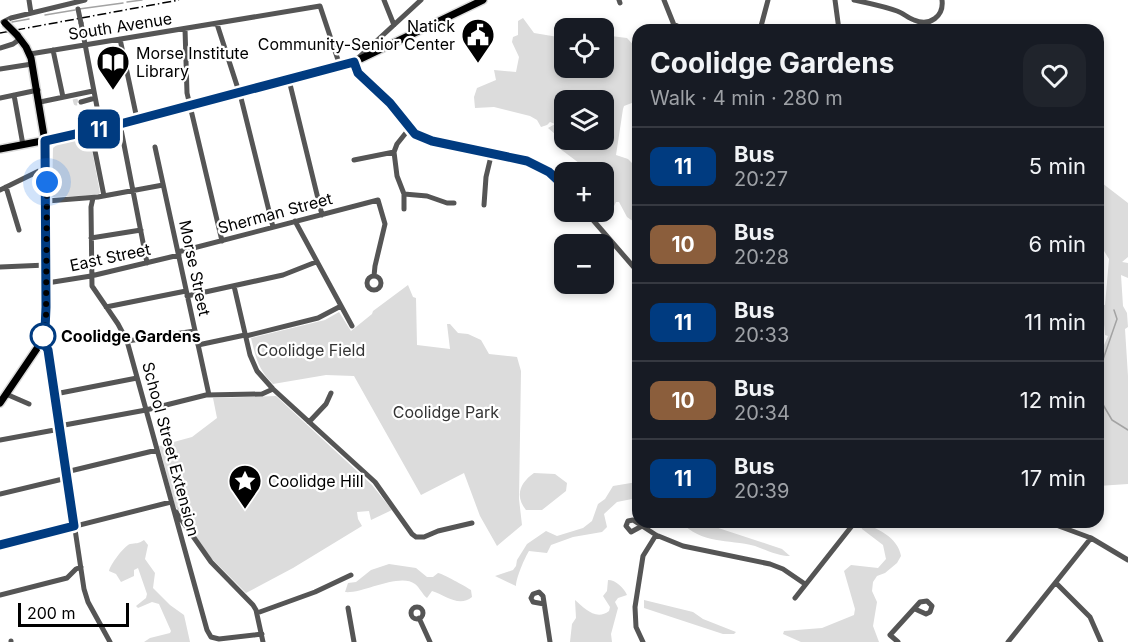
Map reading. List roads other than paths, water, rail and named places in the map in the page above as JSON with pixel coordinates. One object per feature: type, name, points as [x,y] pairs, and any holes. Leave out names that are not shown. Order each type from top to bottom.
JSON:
[{"type":"main road","points":[[0,148],[45,141],[120,124],[354,62],[373,55],[483,0]]},
{"type":"main road","points":[[0,402],[42,340],[46,320],[47,283],[47,167],[38,90],[30,54],[19,37],[3,21]]},
{"type":"street","points":[[29,0],[31,13]]},
{"type":"street","points":[[3,21],[77,4],[85,0]]},
{"type":"street","points":[[384,0],[394,25]]},
{"type":"street","points":[[421,0],[354,62],[358,73],[390,103],[409,129],[427,139],[492,152],[532,163],[554,177]]},
{"type":"street","points":[[664,0],[674,24]]},
{"type":"street","points":[[762,24],[768,0]]},
{"type":"street","points":[[835,0],[838,24]]},
{"type":"street","points":[[854,0],[898,12],[913,20],[926,23],[939,16],[942,11],[942,0]]},
{"type":"street","points":[[77,4],[101,128]]},
{"type":"street","name":"South Avenue","points":[[30,54],[320,6],[340,66]]},
{"type":"street","points":[[217,24],[240,93],[273,227]]},
{"type":"street","points":[[185,29],[186,89],[222,241]]},
{"type":"street","points":[[0,48],[13,44],[19,37]]},
{"type":"street","points":[[120,39],[136,119]]},
{"type":"street","points":[[52,50],[63,97]]},
{"type":"street","points":[[0,69],[32,64]]},
{"type":"street","points":[[289,80],[322,215]]},
{"type":"street","points":[[0,98],[38,90]]},
{"type":"street","points":[[76,98],[93,91]]},
{"type":"street","points":[[14,95],[23,145]]},
{"type":"street","points":[[40,102],[63,97],[95,98]]},
{"type":"street","points":[[120,124],[147,263]]},
{"type":"street","points":[[404,209],[404,194],[396,171],[394,152],[397,144],[409,129]]},
{"type":"street","points":[[91,131],[104,196]]},
{"type":"street","name":"Morse Street","points":[[155,147],[209,395]]},
{"type":"street","points":[[354,160],[394,152]]},
{"type":"street","points":[[484,205],[486,177],[492,152]]},
{"type":"street","points":[[19,230],[3,189],[47,167]]},
{"type":"street","points":[[47,201],[93,198],[163,184]]},
{"type":"street","points":[[404,194],[427,196],[454,203]]},
{"type":"street","points":[[91,276],[93,198]]},
{"type":"street","name":"Sherman Street","points":[[178,254],[378,200],[385,224],[374,276]]},
{"type":"street","points":[[295,221],[352,326]]},
{"type":"street","points":[[595,222],[632,265]]},
{"type":"street","points":[[91,238],[141,230]]},
{"type":"street","name":"East Street","points":[[47,283],[91,276],[178,254]]},
{"type":"street","points":[[106,307],[234,286],[290,273],[316,262]]},
{"type":"street","points":[[0,267],[47,265]]},
{"type":"street","name":"School Street Extension","points":[[91,276],[94,289],[127,341],[207,630],[211,637],[219,639],[262,634]]},
{"type":"street","points":[[234,286],[255,368],[273,389],[375,482],[414,536],[424,537],[438,531],[472,523]]},
{"type":"street","points":[[198,345],[318,318],[341,306]]},
{"type":"street","points":[[127,341],[195,330]]},
{"type":"street","points":[[42,340],[48,348],[74,526],[88,602],[110,642]]},
{"type":"street","points":[[55,394],[137,378]]},
{"type":"street","points":[[0,440],[209,395],[262,394],[273,389]]},
{"type":"street","points":[[309,422],[326,404],[331,393]]},
{"type":"street","points":[[6,394],[28,404]]},
{"type":"street","points":[[0,494],[158,450]]},
{"type":"street","points":[[0,545],[172,504],[208,558],[250,601],[257,613],[263,642]]},
{"type":"street","points":[[645,528],[683,546],[770,564],[783,569],[805,584]]},
{"type":"street","points":[[795,598],[850,528]]},
{"type":"street","points":[[1064,528],[1091,538],[1128,560]]},
{"type":"street","points":[[644,642],[635,622],[635,602],[643,556],[656,535]]},
{"type":"street","points":[[1008,642],[1091,538]]},
{"type":"street","points":[[0,595],[67,578],[81,567]]},
{"type":"street","points":[[257,613],[332,587],[351,575]]},
{"type":"street","points":[[1056,583],[1090,617],[1101,642]]},
{"type":"street","points":[[544,604],[550,642]]},
{"type":"street","points":[[348,608],[354,642]]},
{"type":"street","points":[[898,642],[890,635],[915,609]]},
{"type":"street","points":[[419,618],[430,642]]},
{"type":"waterway","points":[[127,2],[142,0]]},
{"type":"waterway","points":[[79,9],[123,3]]},
{"type":"waterway","points":[[45,15],[75,10]]},
{"type":"waterway","points":[[12,22],[29,19]]},
{"type":"waterway","points":[[1104,357],[1117,319],[1114,310]]},
{"type":"waterway","points":[[1104,406],[1112,420],[1128,430]]},
{"type":"tunnel","points":[[75,99],[76,103],[81,102]]},
{"type":"railway","points":[[0,33],[179,0]]},
{"type":"place","name":"Natick Community-Senior Center","points":[[478,64]]},
{"type":"place","name":"Morse Institute Library","points":[[113,91]]},
{"type":"place","name":"Coolidge Gardens","points":[[43,336]]},
{"type":"place","name":"Coolidge Hill","points":[[245,510]]},
{"type":"park label","name":"Coolidge Field","points":[[311,350]]},
{"type":"park label","name":"Coolidge Park","points":[[446,412]]}]
